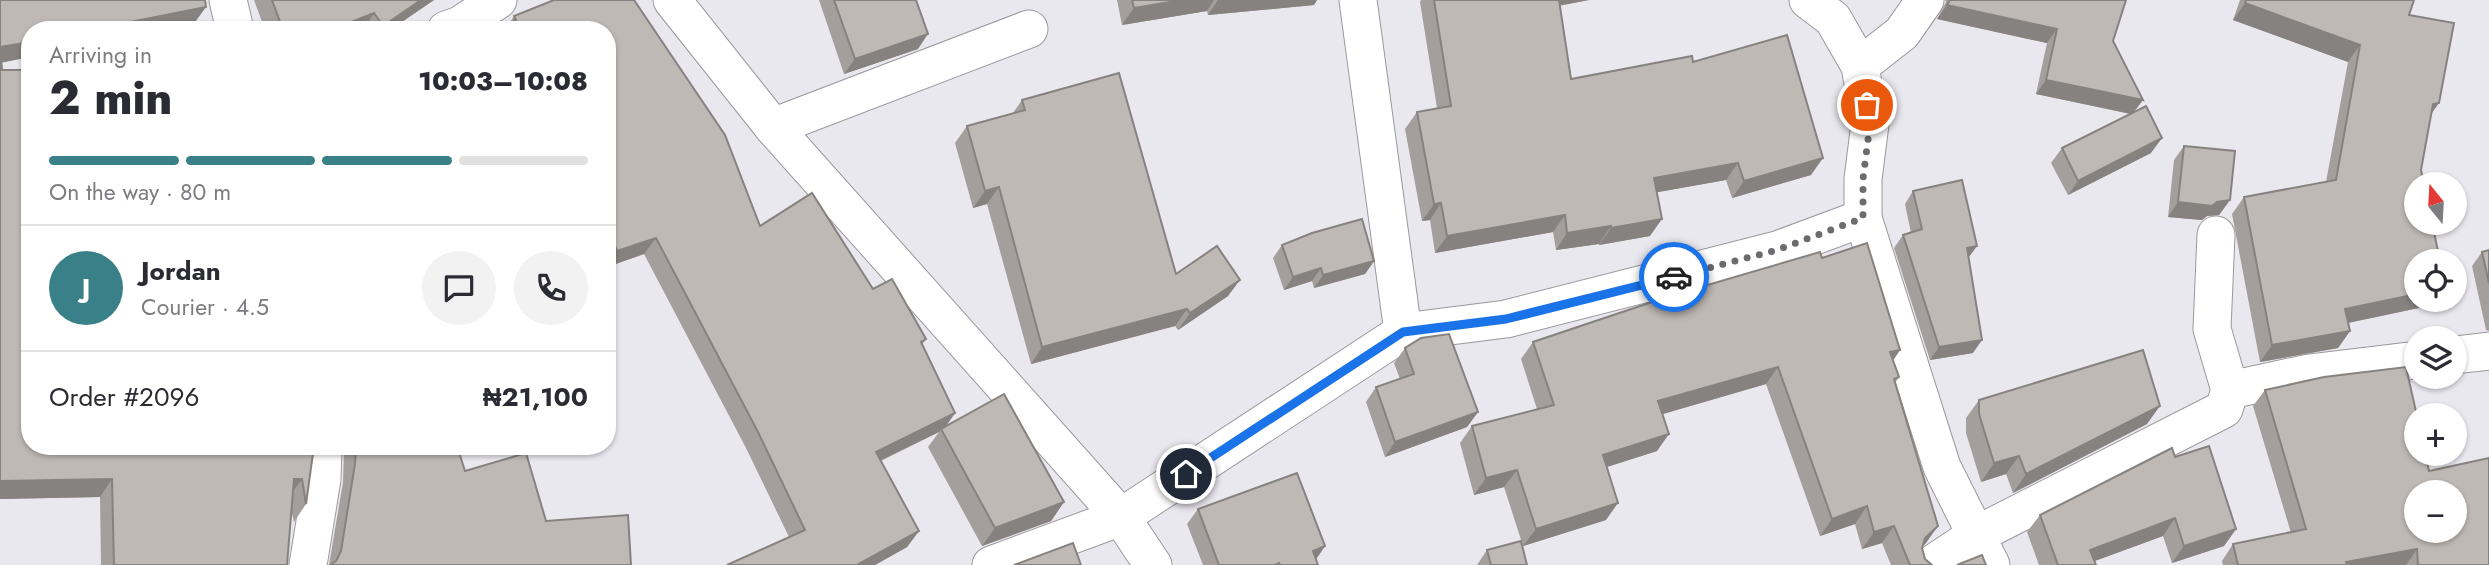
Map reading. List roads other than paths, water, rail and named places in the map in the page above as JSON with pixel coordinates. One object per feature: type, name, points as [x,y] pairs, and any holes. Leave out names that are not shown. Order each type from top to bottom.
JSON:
[{"type":"street","points":[[228,0],[232,21]]},
{"type":"street","points":[[466,21],[498,0]]},
{"type":"street","points":[[672,0],[773,127],[1121,517],[1153,565]]},
{"type":"street","points":[[1358,0],[1403,332]]},
{"type":"street","points":[[1808,0],[1833,19],[1860,66],[1870,124],[1863,179],[1863,218],[1942,467],[1983,550]]},
{"type":"street","points":[[1860,66],[1902,33],[1925,0]]},
{"type":"street","points":[[773,127],[1029,29]]},
{"type":"street","points":[[990,565],[1121,517],[1403,332],[1506,319],[1777,250],[1863,218]]},
{"type":"street","points":[[1931,565],[1983,550],[2224,409],[2230,390],[2212,329],[2216,235]]},
{"type":"street","points":[[2467,354],[2489,351]]},
{"type":"street","points":[[2230,390],[2309,373],[2404,362]]},
{"type":"street","points":[[308,565],[322,480],[323,455]]}]
